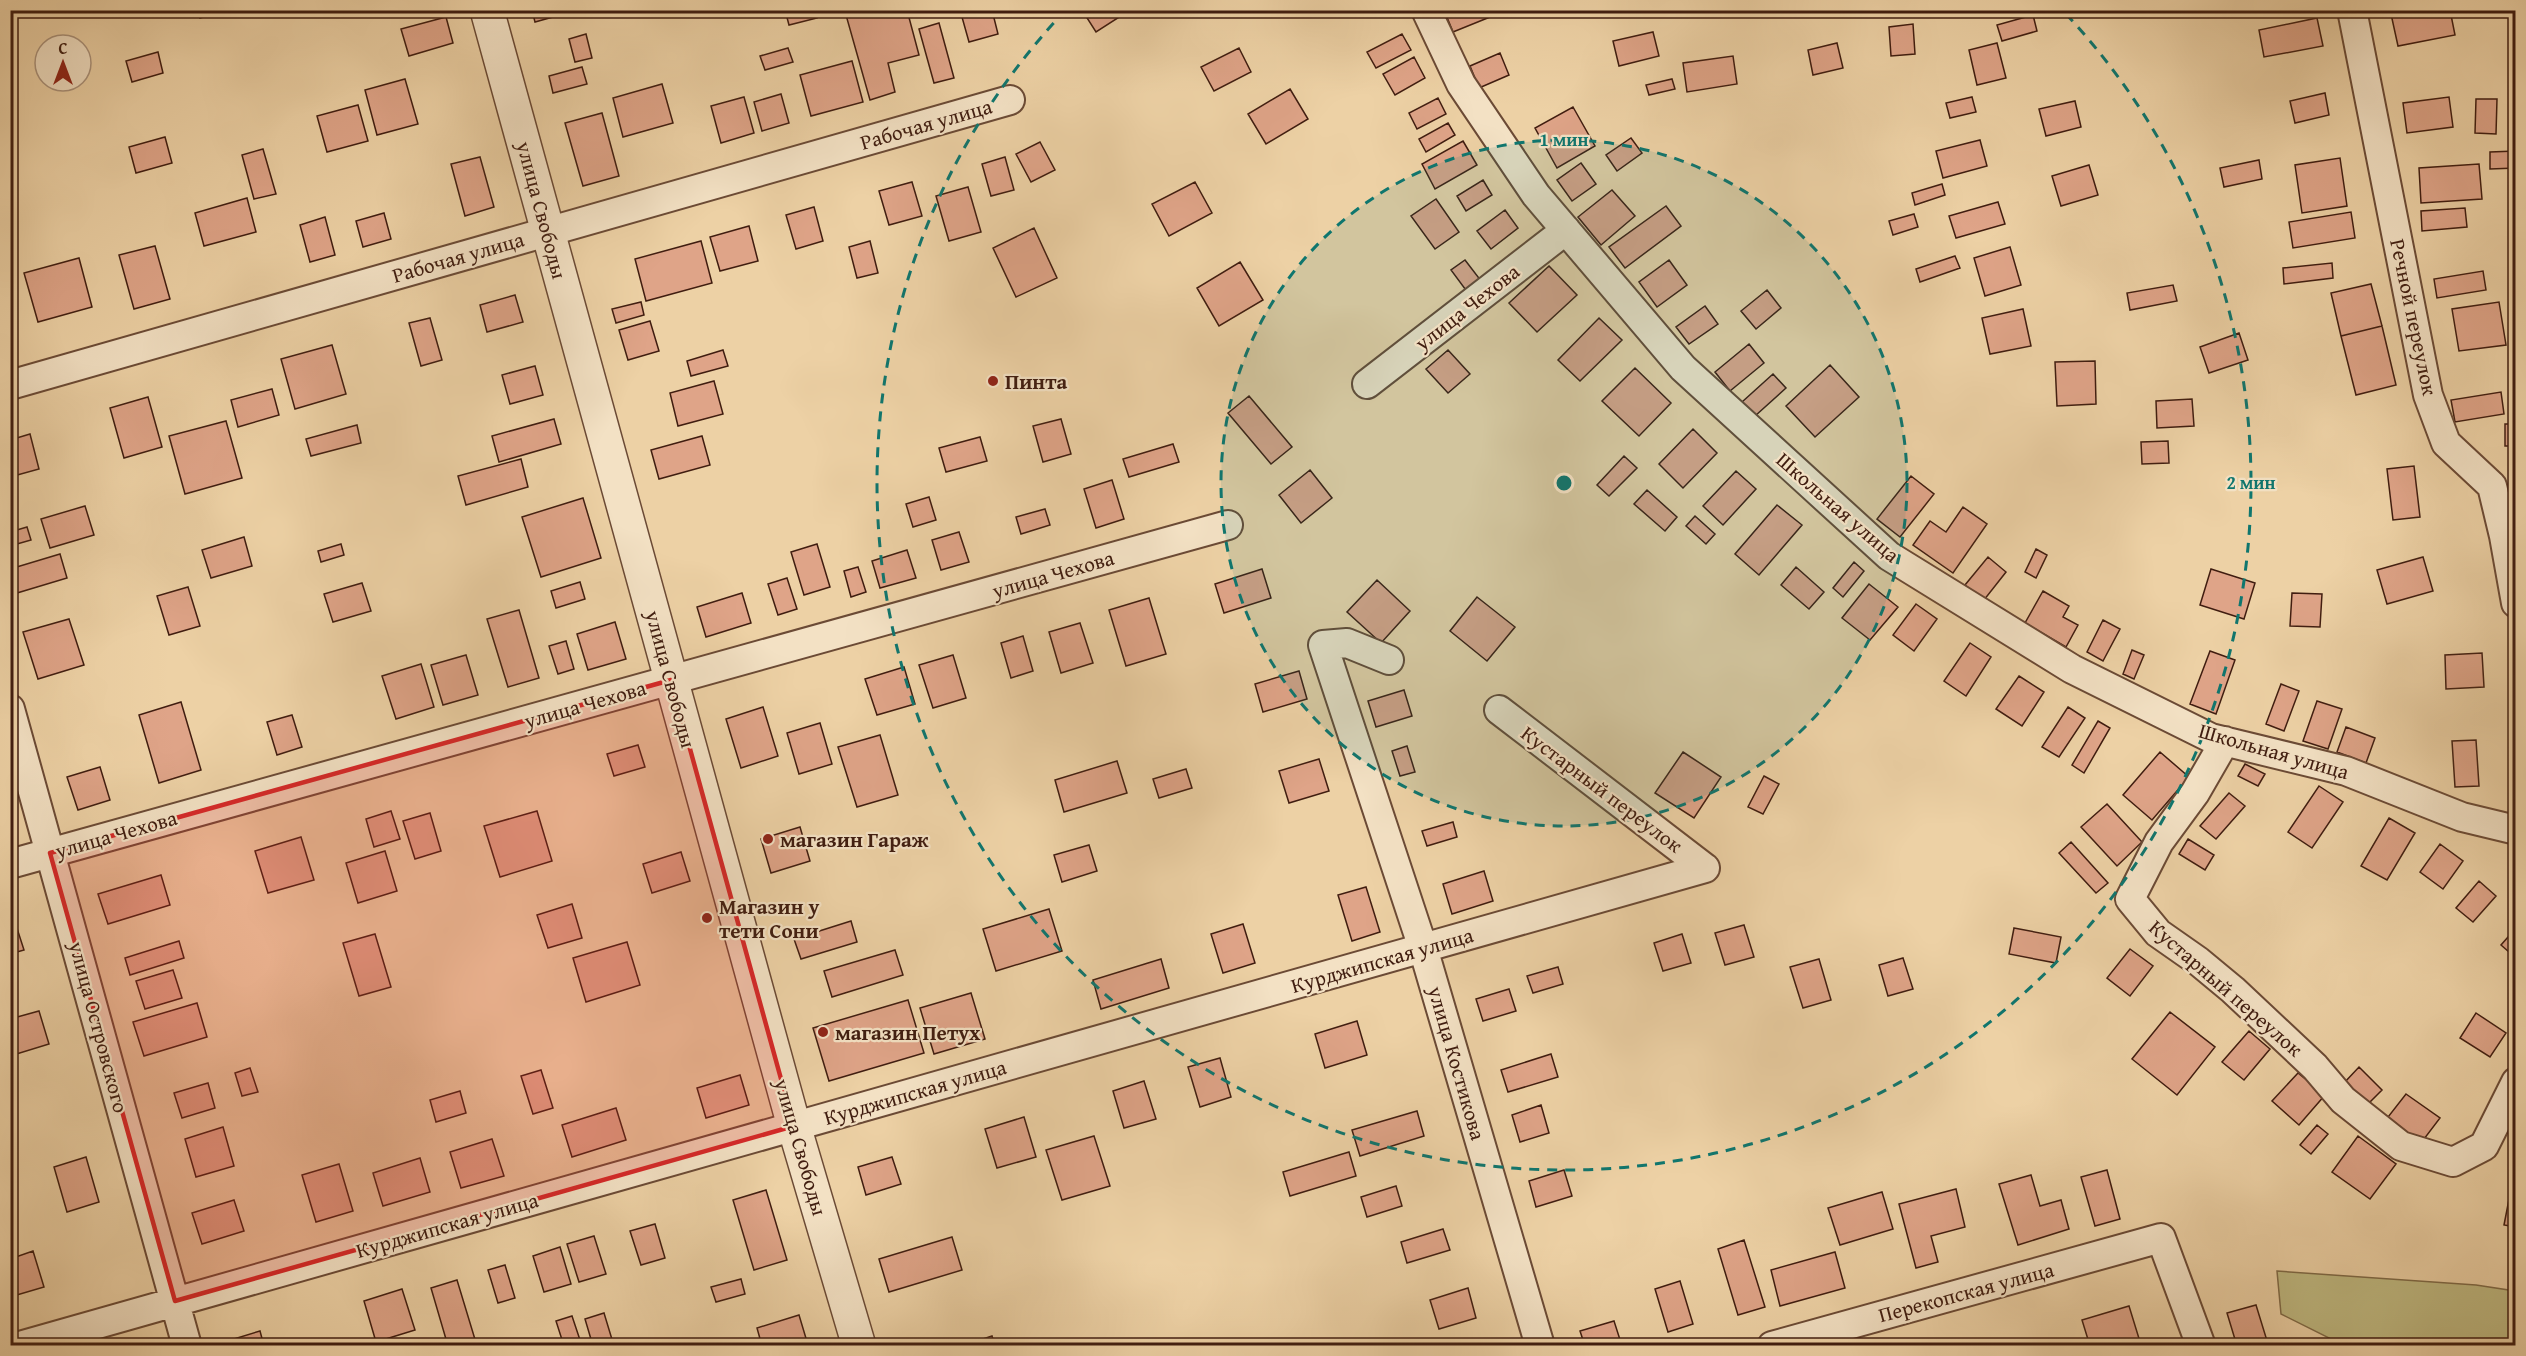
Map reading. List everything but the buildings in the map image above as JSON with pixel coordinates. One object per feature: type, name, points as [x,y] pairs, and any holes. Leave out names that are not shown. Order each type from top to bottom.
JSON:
[{"type":"street","name":"улица Свободы","points":[[487,10],[794,1126],[859,1346]]},
{"type":"street","name":"Школьная улица","points":[[1426,10],[1461,84],[1536,195],[1683,368],[1889,556],[2072,669],[2211,738],[2346,771],[2462,817],[2516,831]]},
{"type":"street","name":"Речной переулок","points":[[2352,10],[2428,395],[2446,443],[2492,486],[2516,603]]},
{"type":"street","name":"Рабочая улица","points":[[10,386],[1010,100]]},
{"type":"street","name":"улица Чехова","points":[[1367,384],[1566,230]]},
{"type":"street","name":"улица Чехова","points":[[10,864],[1228,525]]},
{"type":"street","name":"улица Костикова","points":[[1389,660],[1347,643],[1323,645],[1423,948],[1540,1346]]},
{"type":"street","name":"улица Островского","points":[[10,709],[187,1346]]},
{"type":"street","name":"Кустарный переулок","points":[[1499,710],[1705,868]]},
{"type":"street","name":"Кустарный переулок","points":[[2225,741],[2195,793],[2159,842],[2130,899],[2158,933],[2198,961],[2233,990],[2315,1067],[2343,1100],[2401,1146],[2453,1162],[2484,1146],[2516,1082]]},
{"type":"street","name":"Курджипская улица","points":[[20,1346],[1705,868]]},
{"type":"street","name":"Перекопская улица","points":[[1772,1346],[2161,1238],[2201,1346]]},
{"type":"highlighted area","points":[[671,680],[794,1126],[175,1301],[50,853]]},
{"type":"shaded area","points":[[2277,1271],[2476,1285],[2515,1291],[2515,1345],[2345,1346],[2281,1314]]},
{"type":"place","name":"Пинта","points":[[993,381]]},
{"type":"place","name":"магазин Гараж","points":[[768,839]]},
{"type":"place","name":"Магазин у тети Сони","points":[[707,918]]},
{"type":"place","name":"магазин Петух","points":[[823,1032]]}]
